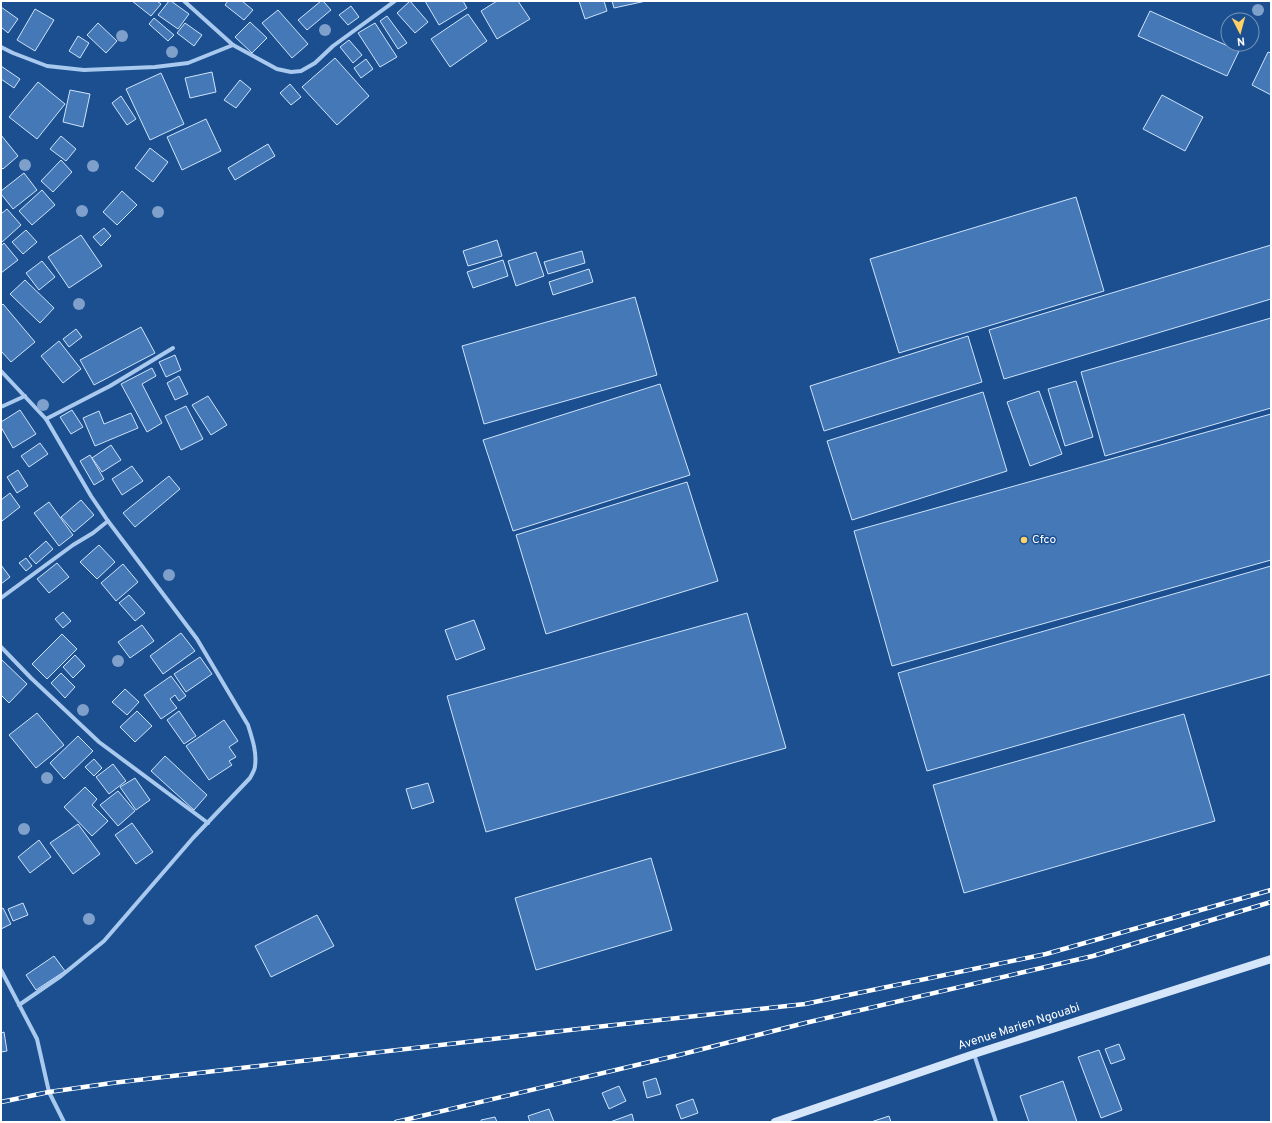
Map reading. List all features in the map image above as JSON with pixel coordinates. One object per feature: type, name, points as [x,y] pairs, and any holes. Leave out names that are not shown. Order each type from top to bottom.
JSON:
[{"type":"street","points":[[184,1],[233,45],[277,69],[291,72],[301,70],[315,62],[333,46],[395,1]]},
{"type":"street","points":[[1,47],[12,53],[47,66],[84,70],[155,67],[188,63],[233,45]]},
{"type":"street","points":[[46,419],[110,386],[172,348]]},
{"type":"street","points":[[1,371],[46,419],[91,496],[108,521],[197,639],[248,725],[256,756],[255,768],[250,778],[208,823],[104,941],[61,976],[19,1005]]},
{"type":"street","points":[[1,407],[25,396]]},
{"type":"street","points":[[1,598],[108,521]]},
{"type":"street","points":[[1,647],[31,678],[99,742],[208,823]]},
{"type":"street","name":"Avenue Marien Ngouabi","points":[[775,1122],[974,1054],[1271,959]]},
{"type":"street","points":[[1,970],[36,1039],[49,1092],[64,1122]]},
{"type":"street","points":[[974,1054],[996,1122]]},
{"type":"building","points":[[132,1],[157,1],[161,4],[151,16]]},
{"type":"building","points":[[169,1],[189,14],[178,29],[158,15]]},
{"type":"building","points":[[228,1],[242,1],[253,10],[244,20],[225,5]]},
{"type":"building","points":[[321,1],[323,1],[331,10],[307,30],[298,20]]},
{"type":"building","points":[[410,1],[428,22],[415,33],[397,13]]},
{"type":"building","points":[[425,1],[463,1],[467,8],[439,25]]},
{"type":"building","points":[[497,1],[518,1],[530,19],[497,39],[481,11]]},
{"type":"building","points":[[579,1],[604,1],[607,11],[585,19]]},
{"type":"building","points":[[612,1],[646,1],[614,8]]},
{"type":"building","points":[[351,6],[359,17],[348,25],[339,15]]},
{"type":"building","points":[[1,7],[18,19],[8,33],[1,27]]},
{"type":"building","points":[[35,9],[54,20],[35,51],[17,40]]},
{"type":"building","points":[[278,10],[308,44],[292,58],[262,23]]},
{"type":"building","points":[[1150,11],[1220,42],[1220,52],[1239,52],[1227,76],[1138,36]]},
{"type":"building","points":[[468,14],[487,41],[450,67],[431,39]]},
{"type":"building","points":[[387,16],[407,43],[398,49],[380,21]]},
{"type":"building","points":[[154,18],[174,35],[168,41],[149,24]]},
{"type":"building","points":[[250,22],[267,38],[252,53],[235,37]]},
{"type":"building","points":[[98,23],[117,41],[106,53],[87,35]]},
{"type":"building","points":[[185,23],[202,35],[194,46],[177,33]]},
{"type":"building","points":[[375,23],[397,57],[380,67],[358,33]]},
{"type":"building","points":[[78,36],[89,43],[80,58],[69,51]]},
{"type":"building","points":[[349,40],[362,55],[353,63],[340,47]]},
{"type":"building","points":[[1268,52],[1271,53],[1271,95],[1252,85]]},
{"type":"building","points":[[335,58],[369,96],[337,125],[302,87]]},
{"type":"building","points":[[366,59],[373,69],[361,78],[354,68]]},
{"type":"building","points":[[1,66],[20,79],[14,88],[1,79]]},
{"type":"building","points":[[212,72],[216,92],[190,98],[185,78]]},
{"type":"building","points":[[161,73],[184,124],[150,140],[126,89]]},
{"type":"building","points":[[240,80],[251,89],[236,108],[224,100]]},
{"type":"building","points":[[38,82],[65,104],[37,139],[9,117]]},
{"type":"building","points":[[290,84],[301,97],[291,105],[280,93]]},
{"type":"building","points":[[70,90],[90,94],[83,127],[63,122]]},
{"type":"building","points":[[1162,95],[1203,117],[1185,151],[1143,129]]},
{"type":"building","points":[[121,96],[136,119],[127,125],[112,103]]},
{"type":"building","points":[[206,119],[221,151],[182,170],[167,137]]},
{"type":"building","points":[[1,135],[18,156],[3,169],[1,167]]},
{"type":"building","points":[[61,136],[76,149],[66,161],[50,149]]},
{"type":"building","points":[[268,144],[275,156],[235,180],[228,168]]},
{"type":"building","points":[[150,148],[168,162],[153,182],[135,168]]},
{"type":"building","points":[[61,160],[72,172],[53,192],[41,181]]},
{"type":"building","points":[[24,173],[37,190],[13,209],[1,194],[1,191]]},
{"type":"building","points":[[42,190],[55,205],[32,225],[19,211]]},
{"type":"building","points":[[122,191],[137,205],[117,225],[103,212]]},
{"type":"building","points":[[1076,197],[1104,291],[899,353],[870,259]]},
{"type":"building","points":[[7,209],[21,225],[1,243],[1,214]]},
{"type":"building","points":[[104,228],[111,236],[101,246],[93,237]]},
{"type":"building","points":[[26,230],[37,242],[23,254],[12,242]]},
{"type":"building","points":[[81,235],[102,266],[69,288],[48,257]]},
{"type":"building","points":[[497,240],[502,256],[468,266],[463,251]]},
{"type":"building","points":[[4,243],[18,260],[1,273],[1,246]]},
{"type":"building","points":[[1271,245],[1271,299],[1004,379],[989,330]]},
{"type":"building","points":[[582,251],[585,263],[548,274],[544,262]]},
{"type":"building","points":[[536,252],[544,276],[516,286],[508,261]]},
{"type":"building","points":[[503,260],[508,276],[473,288],[467,272]]},
{"type":"building","points":[[42,261],[55,277],[39,290],[26,273]]},
{"type":"building","points":[[589,269],[593,282],[553,295],[549,282]]},
{"type":"building","points":[[25,280],[54,308],[40,323],[10,294]]},
{"type":"building","points":[[635,297],[657,375],[484,424],[462,346]]},
{"type":"building","points":[[3,304],[35,342],[11,362],[1,351],[1,306]]},
{"type":"building","points":[[1271,318],[1271,408],[1105,456],[1081,372]]},
{"type":"building","points":[[141,327],[155,353],[94,385],[80,360]]},
{"type":"building","points":[[76,329],[82,337],[69,347],[63,339]]},
{"type":"building","points":[[968,336],[982,382],[824,431],[810,386]]},
{"type":"building","points":[[59,341],[81,369],[63,383],[41,356]]},
{"type":"building","points":[[175,355],[181,370],[166,377],[159,362]]},
{"type":"building","points":[[152,368],[156,376],[142,384],[162,423],[147,432],[121,384]]},
{"type":"building","points":[[179,376],[188,394],[175,400],[167,383]]},
{"type":"building","points":[[1076,381],[1093,437],[1065,446],[1048,389]]},
{"type":"building","points":[[660,384],[690,475],[513,531],[483,440]]},
{"type":"building","points":[[1039,391],[1062,454],[1030,466],[1007,402]]},
{"type":"building","points":[[983,392],[1007,471],[852,520],[827,441]]},
{"type":"building","points":[[208,396],[227,425],[211,435],[192,405]]},
{"type":"building","points":[[186,406],[203,439],[181,450],[165,416]]},
{"type":"building","points":[[20,410],[36,434],[13,448],[1,427],[1,422]]},
{"type":"building","points":[[72,410],[83,427],[71,434],[60,417]]},
{"type":"building","points":[[99,411],[104,424],[131,413],[138,428],[95,446],[83,418]]},
{"type":"building","points":[[1271,414],[1271,560],[892,666],[854,531]]},
{"type":"building","points":[[40,443],[48,454],[29,467],[21,456]]},
{"type":"building","points":[[111,445],[121,460],[102,472],[92,458]]},
{"type":"building","points":[[90,455],[104,479],[94,485],[80,461]]},
{"type":"building","points":[[132,466],[143,481],[122,495],[112,479]]},
{"type":"building","points":[[18,470],[28,486],[17,493],[7,477]]},
{"type":"building","points":[[169,476],[180,489],[135,527],[123,513]]},
{"type":"building","points":[[687,482],[718,581],[546,634],[516,535]]},
{"type":"building","points":[[10,493],[20,507],[2,521],[1,500]]},
{"type":"building","points":[[81,500],[94,515],[74,532],[61,517]]},
{"type":"building","points":[[49,502],[73,535],[59,546],[34,513]]},
{"type":"building","points":[[46,541],[53,549],[36,564],[29,556]]},
{"type":"building","points":[[99,545],[115,562],[97,579],[80,562]]},
{"type":"building","points":[[26,558],[32,566],[26,571],[19,563]]},
{"type":"building","points":[[57,563],[69,577],[49,593],[37,579]]},
{"type":"building","points":[[123,564],[138,582],[116,601],[101,583]]},
{"type":"building","points":[[1,565],[10,577],[1,584]]},
{"type":"building","points":[[1271,566],[1271,674],[927,771],[898,673]]},
{"type":"building","points":[[129,595],[145,613],[135,621],[119,603]]},
{"type":"building","points":[[63,612],[71,621],[63,628],[55,619]]},
{"type":"building","points":[[747,613],[786,748],[486,832],[447,696]]},
{"type":"building","points":[[474,620],[485,649],[456,660],[445,630]]},
{"type":"building","points":[[142,625],[154,641],[130,658],[118,642]]},
{"type":"building","points":[[181,633],[195,651],[163,674],[150,656]]},
{"type":"building","points":[[62,634],[77,649],[47,679],[32,664]]},
{"type":"building","points":[[75,655],[85,666],[73,678],[63,667]]},
{"type":"building","points":[[200,657],[212,674],[186,692],[174,674]]},
{"type":"building","points":[[1,659],[27,684],[9,703],[1,695]]},
{"type":"building","points":[[61,673],[75,687],[65,698],[51,683]]},
{"type":"building","points":[[171,676],[186,696],[179,701],[175,695],[170,699],[177,708],[161,719],[144,695]]},
{"type":"building","points":[[125,689],[139,702],[127,715],[112,702]]},
{"type":"building","points":[[137,711],[152,726],[135,742],[120,727]]},
{"type":"building","points":[[179,711],[196,736],[184,744],[167,720]]},
{"type":"building","points":[[37,713],[64,745],[36,768],[9,735]]},
{"type":"building","points":[[1184,714],[1215,821],[964,893],[933,785]]},
{"type":"building","points":[[224,720],[238,741],[229,747],[236,757],[229,761],[232,765],[209,780],[186,746]]},
{"type":"building","points":[[78,736],[93,751],[64,779],[50,763]]},
{"type":"building","points":[[165,756],[207,795],[194,810],[151,771]]},
{"type":"building","points":[[94,759],[102,768],[94,776],[85,767]]},
{"type":"building","points":[[113,764],[126,781],[109,794],[96,777]]},
{"type":"building","points":[[135,778],[150,800],[136,810],[120,787]]},
{"type":"building","points":[[428,783],[434,802],[412,809],[406,789]]},
{"type":"building","points":[[85,787],[97,799],[92,805],[108,821],[92,836],[64,807]]},
{"type":"building","points":[[118,791],[135,811],[118,826],[100,805]]},
{"type":"building","points":[[132,823],[153,852],[136,864],[115,835]]},
{"type":"building","points":[[78,824],[100,854],[73,874],[50,843]]},
{"type":"building","points":[[39,840],[51,857],[30,873],[18,857]]},
{"type":"building","points":[[651,858],[672,930],[536,970],[515,898]]},
{"type":"building","points":[[23,903],[28,915],[13,921],[8,909]]},
{"type":"building","points":[[3,908],[11,924],[1,929],[1,909]]},
{"type":"building","points":[[317,915],[334,946],[271,977],[255,946]]},
{"type":"building","points":[[54,956],[65,971],[36,990],[26,975]]},
{"type":"building","points":[[4,1032],[7,1051],[1,1052],[1,1033]]},
{"type":"building","points":[[1119,1044],[1125,1059],[1111,1064],[1105,1049]]},
{"type":"building","points":[[1099,1050],[1122,1110],[1101,1118],[1078,1057]]},
{"type":"building","points":[[656,1078],[661,1094],[647,1098],[643,1082]]},
{"type":"building","points":[[1063,1081],[1077,1122],[1029,1122],[1020,1096]]},
{"type":"building","points":[[619,1086],[626,1101],[609,1109],[602,1093]]},
{"type":"building","points":[[693,1099],[698,1113],[681,1119],[676,1105]]},
{"type":"building","points":[[549,1109],[554,1122],[530,1122],[528,1116]]},
{"type":"building","points":[[632,1114],[634,1122],[610,1122]]},
{"type":"building","points":[[889,1116],[891,1122],[871,1122]]},
{"type":"building","points":[[495,1117],[497,1122],[481,1122],[481,1120]]},
{"type":"railway","points":[[1,1102],[49,1092],[112,1083],[805,1004],[1046,954],[1271,890]]},
{"type":"railway","points":[[396,1122],[679,1055],[805,1023],[1093,956],[1271,902]]},
{"type":"place","name":"Cfco","points":[[1024,540]]}]
